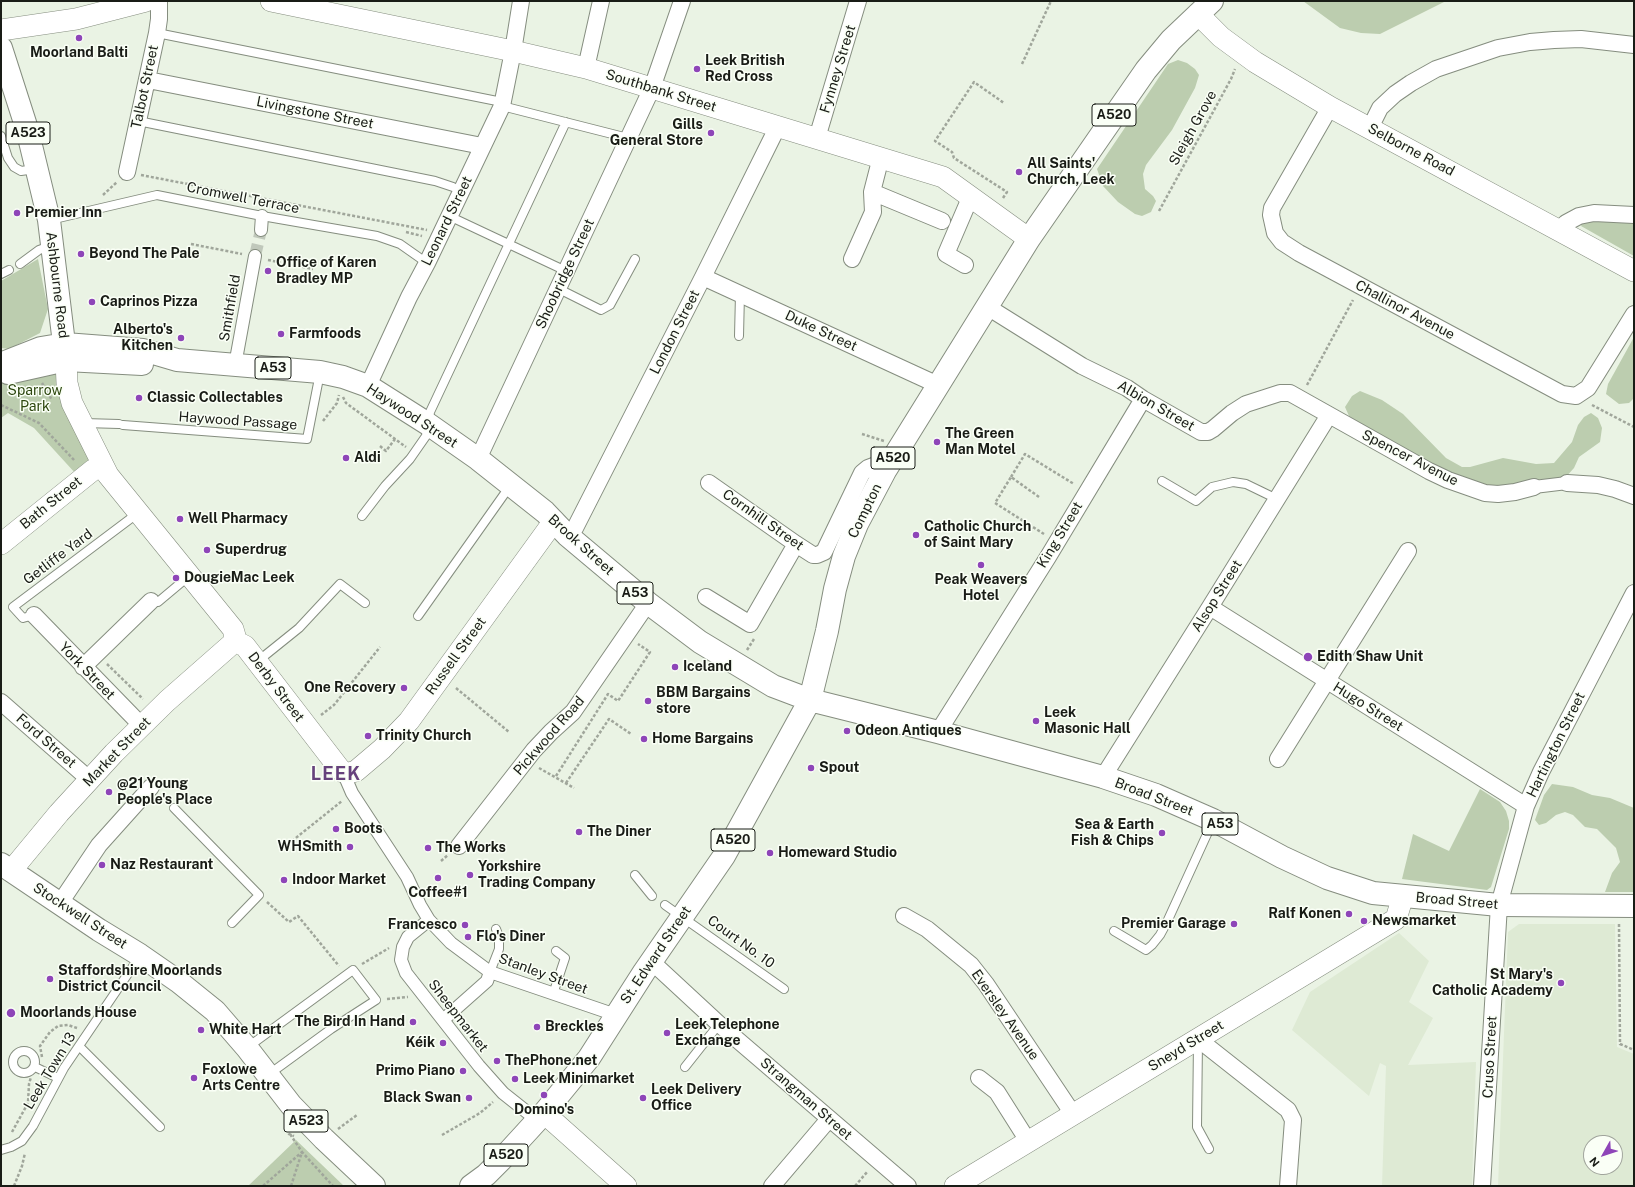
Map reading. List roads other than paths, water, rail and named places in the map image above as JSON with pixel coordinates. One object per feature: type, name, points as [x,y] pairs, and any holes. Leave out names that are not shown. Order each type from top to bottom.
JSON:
[{"type":"highway","name":"A520","points":[[1029,239],[1146,70],[1170,40],[1205,7]]},
{"type":"highway","name":"Ashbourne Road","points":[[1,48],[11,90],[38,169],[49,220],[66,352]]},
{"type":"highway","name":"Compton","points":[[810,700],[844,556],[857,524],[885,471],[986,306],[1029,239]]},
{"type":"highway","name":"A53","points":[[1,366],[3,363],[41,348],[66,352]]},
{"type":"highway","name":"Haywood Street","points":[[66,352],[145,364],[177,360],[320,372],[343,377],[368,386],[428,424],[478,459]]},
{"type":"highway","name":"A53","points":[[1,374],[34,367],[66,352]]},
{"type":"highway","name":"Brook Street","points":[[478,459],[544,512],[698,645],[773,686],[810,700]]},
{"type":"highway","name":"Broad Street","points":[[810,700],[938,732],[1103,777],[1156,795],[1213,820],[1282,857],[1328,878],[1373,893],[1499,905],[1627,906]]},
{"type":"highway","name":"St. Edward Street","points":[[471,1186],[486,1175],[540,1116],[589,1058],[652,962],[674,911],[724,856],[810,700]]},
{"type":"highway","name":"Stockwell Street","points":[[6,867],[98,930],[140,955],[178,982],[215,1012],[247,1048]]},
{"type":"highway","name":"A523","points":[[247,1048],[296,1110],[374,1186]]},
{"type":"street","points":[[1,30],[76,19],[148,1]]},
{"type":"street","name":"Talbot Street","points":[[127,172],[148,80],[159,19],[148,1]]},
{"type":"street","name":"Southbank Street","points":[[271,1],[513,51],[586,68],[943,177],[970,198],[1029,239]]},
{"type":"street","name":"Leonard Street","points":[[368,386],[502,104],[513,51],[521,1]]},
{"type":"street","points":[[586,68],[601,1]]},
{"type":"street","name":"Shoobridge Street","points":[[478,459],[652,88],[682,1]]},
{"type":"street","name":"Fynney Street","points":[[817,138],[858,1]]},
{"type":"street","name":"Selborne Road","points":[[1205,7],[1221,37],[1255,62],[1330,107],[1634,271]]},
{"type":"street","points":[[1370,128],[1380,108],[1395,94],[1411,83],[1436,69],[1484,52],[1530,42],[1554,40],[1581,40],[1634,45]]},
{"type":"street","name":"Livingstone Street","points":[[148,80],[482,146]]},
{"type":"street","name":"Challinor Avenue","points":[[1330,107],[1272,208],[1271,215],[1275,233],[1282,242],[1299,253],[1562,394],[1576,396],[1588,388],[1634,314]]},
{"type":"street","name":"London Street","points":[[561,528],[575,528],[778,126]]},
{"type":"street","points":[[852,259],[873,212],[872,192],[881,158]]},
{"type":"street","points":[[872,192],[942,221]]},
{"type":"street","points":[[965,265],[946,254],[970,198]]},
{"type":"street","points":[[1559,230],[1566,223],[1579,216],[1594,213],[1634,215]]},
{"type":"street","points":[[260,230],[262,216]]},
{"type":"street","name":"Smithfield","points":[[235,365],[255,256]]},
{"type":"street","name":"Duke Street","points":[[703,277],[938,385]]},
{"type":"street","name":"Albion Street","points":[[986,306],[1082,366],[1127,388],[1143,399],[1201,432],[1208,432],[1241,407],[1262,398],[1280,393],[1290,393],[1329,415]]},
{"type":"street","name":"Derby Street","points":[[66,352],[67,383],[72,402],[108,475],[233,629],[235,636],[233,643],[239,643],[246,646],[306,726],[343,772],[352,793],[407,877],[429,920]]},
{"type":"street","name":"King Street","points":[[938,732],[1143,399]]},
{"type":"street","name":"Spencer Avenue","points":[[1329,415],[1429,471],[1465,486],[1485,492],[1498,494],[1515,492],[1534,487],[1567,483],[1598,485],[1634,496]]},
{"type":"street","name":"Alsop Street","points":[[1103,777],[1278,499],[1329,415]]},
{"type":"street","name":"Cornhill Street","points":[[710,483],[796,544],[813,555],[817,555],[824,552],[862,473],[868,468],[876,465],[885,471]]},
{"type":"street","name":"Bath Street","points":[[1,544],[93,470],[104,467]]},
{"type":"street","name":"Russell Street","points":[[343,772],[349,773],[356,771],[409,721],[442,676],[561,528]]},
{"type":"street","points":[[706,597],[750,624],[796,544]]},
{"type":"street","points":[[1278,759],[1408,551]]},
{"type":"street","name":"Hartington Street","points":[[1499,905],[1526,806],[1541,772],[1634,593]]},
{"type":"street","points":[[83,667],[151,601]]},
{"type":"street","name":"Pickwood Road","points":[[459,846],[534,750],[550,732],[573,712],[648,603]]},
{"type":"street","name":"Hugo Street","points":[[1210,607],[1526,806]]},
{"type":"street","name":"York Street","points":[[34,615],[83,667],[149,719]]},
{"type":"street","name":"Market Street","points":[[6,867],[60,813],[149,719],[233,643]]},
{"type":"street","name":"Ford Street","points":[[1,702],[90,780]]},
{"type":"street","points":[[60,903],[99,845],[152,787]]},
{"type":"street","name":"Sneyd Street","points":[[955,1186],[1396,919],[1403,896]]},
{"type":"street","name":"Cruso Street","points":[[1482,1186],[1499,905]]},
{"type":"street","name":"Eversley Avenue","points":[[904,916],[927,929],[971,965],[986,984],[1073,1114]]},
{"type":"street","name":"Sheepmarket","points":[[429,920],[408,937],[403,947],[401,960],[406,973],[479,1066],[503,1093],[540,1116]]},
{"type":"street","name":"Stanley Street","points":[[429,920],[451,943],[490,972],[616,1015]]},
{"type":"street","name":"Strangman Street","points":[[652,962],[719,1024],[908,1186]]},
{"type":"street","points":[[443,1020],[488,981],[490,972]]},
{"type":"street","points":[[1198,1039],[1288,1110],[1293,1120],[1288,1186]]},
{"type":"street","points":[[979,1078],[997,1092],[1028,1141]]},
{"type":"street","points":[[540,1116],[626,1186]]},
{"type":"street","points":[[772,1186],[828,1119]]},
{"type":"lane","points":[[157,33],[502,104],[628,138]]},
{"type":"lane","points":[[138,121],[435,181],[453,187]]},
{"type":"lane","points":[[362,516],[415,453],[426,436],[430,412],[566,122]]},
{"type":"lane","points":[[1,136],[8,158],[14,167],[22,171],[38,169]]},
{"type":"lane","name":"Cromwell Terrace","points":[[49,220],[158,195],[262,216],[377,236],[400,244],[427,263]]},
{"type":"lane","points":[[449,216],[566,270]]},
{"type":"lane","points":[[20,264],[39,250],[53,246]]},
{"type":"lane","points":[[557,288],[601,310],[610,305],[635,259]]},
{"type":"lane","points":[[1,274],[9,270]]},
{"type":"lane","points":[[739,336],[740,294]]},
{"type":"lane","name":"Haywood Passage","points":[[81,422],[307,439],[320,372]]},
{"type":"lane","points":[[1162,481],[1196,501],[1212,487],[1233,482],[1246,484],[1278,499]]},
{"type":"lane","points":[[418,616],[510,486]]},
{"type":"lane","name":"Getliffe Yard","points":[[34,615],[23,618],[13,607],[138,513]]},
{"type":"lane","points":[[151,601],[158,602],[189,576]]},
{"type":"lane","points":[[257,662],[299,628],[340,584],[365,603]]},
{"type":"lane","points":[[174,808],[260,895],[232,923]]},
{"type":"lane","points":[[1114,931],[1146,950],[1152,945],[1160,935],[1167,922],[1213,820]]},
{"type":"lane","points":[[634,875],[652,896]]},
{"type":"lane","name":"Court No. 10","points":[[674,911],[784,989]]},
{"type":"lane","points":[[490,972],[499,948],[499,937],[496,929]]},
{"type":"lane","points":[[553,994],[565,958],[556,951]]},
{"type":"lane","name":"Leek Town 13","points":[[1,1150],[22,1141],[33,1126],[58,1078],[140,955]]},
{"type":"lane","points":[[247,1048],[345,974],[353,970],[376,1000],[331,1029],[268,1075]]},
{"type":"lane","points":[[685,1067],[719,1024]]},
{"type":"lane","points":[[1198,1039],[1198,1127],[1208,1149]]},
{"type":"lane","points":[[79,1046],[160,1127]]},
{"type":"lane","points":[[35,1067],[58,1078]]},
{"type":"tunnel","points":[[255,256],[261,230]]},
{"type":"place","name":"Moorland Balti","points":[[79,38]]},
{"type":"place","name":"Leek British Red Cross","points":[[697,69]]},
{"type":"place","name":"Gills General Store","points":[[711,133]]},
{"type":"place","name":"All Saints' Church, Leek","points":[[1019,172]]},
{"type":"place","name":"Premier Inn","points":[[17,213]]},
{"type":"place","name":"Beyond The Pale","points":[[81,254]]},
{"type":"place","name":"Office of Karen Bradley MP","points":[[268,271]]},
{"type":"place","name":"Caprinos Pizza","points":[[92,302]]},
{"type":"place","name":"Farmfoods","points":[[281,334]]},
{"type":"place","name":"Alberto's Kitchen","points":[[181,338]]},
{"type":"place","name":"Classic Collectables","points":[[139,398]]},
{"type":"place","name":"The Green Man Motel","points":[[937,442]]},
{"type":"place","name":"Aldi","points":[[346,458]]},
{"type":"place","name":"Well Pharmacy","points":[[180,519]]},
{"type":"place","name":"Catholic Church of Saint Mary","points":[[916,535]]},
{"type":"place","name":"Superdrug","points":[[207,550]]},
{"type":"place","name":"Peak Weavers Hotel","points":[[981,565]]},
{"type":"place","name":"DougieMac Leek","points":[[176,578]]},
{"type":"place","name":"Edith Shaw Unit","points":[[1308,657]]},
{"type":"place","name":"Iceland","points":[[675,667]]},
{"type":"place","name":"One Recovery","points":[[404,688]]},
{"type":"place","name":"BBM Bargains store","points":[[648,701]]},
{"type":"place","name":"Leek Masonic Hall","points":[[1036,721]]},
{"type":"place","name":"Odeon Antiques","points":[[847,731]]},
{"type":"place","name":"Trinity Church","points":[[368,736]]},
{"type":"place","name":"Home Bargains","points":[[644,739]]},
{"type":"place","name":"Spout","points":[[811,768]]},
{"type":"place","name":"@21 Young People's Place","points":[[109,792]]},
{"type":"place","name":"Boots","points":[[336,829]]},
{"type":"place","name":"The Diner","points":[[579,832]]},
{"type":"place","name":"Sea & Earth Fish & Chips","points":[[1162,833]]},
{"type":"place","name":"WHSmith","points":[[350,847]]},
{"type":"place","name":"The Works","points":[[428,848]]},
{"type":"place","name":"Homeward Studio","points":[[770,853]]},
{"type":"place","name":"Naz Restaurant","points":[[102,865]]},
{"type":"place","name":"Yorkshire Trading Company","points":[[470,875]]},
{"type":"place","name":"Coffee#1","points":[[438,878]]},
{"type":"place","name":"Indoor Market","points":[[284,880]]},
{"type":"place","name":"Ralf Konen","points":[[1349,914]]},
{"type":"place","name":"Newsmarket","points":[[1364,921]]},
{"type":"place","name":"Premier Garage","points":[[1234,924]]},
{"type":"place","name":"Francesco","points":[[465,925]]},
{"type":"place","name":"Flo's Diner","points":[[468,937]]},
{"type":"place","name":"Staffordshire Moorlands District Council","points":[[50,979]]},
{"type":"place","name":"St Mary's Catholic Academy","points":[[1561,983]]},
{"type":"place","name":"Moorlands House","points":[[11,1013]]},
{"type":"place","name":"The Bird In Hand","points":[[413,1022]]},
{"type":"place","name":"Breckles","points":[[537,1027]]},
{"type":"place","name":"White Hart","points":[[201,1030]]},
{"type":"place","name":"Leek Telephone Exchange","points":[[667,1033]]},
{"type":"place","name":"Kéik","points":[[443,1043]]},
{"type":"place","name":"ThePhone.net","points":[[497,1061]]},
{"type":"place","name":"Primo Piano","points":[[463,1071]]},
{"type":"place","name":"Foxlowe Arts Centre","points":[[194,1078]]},
{"type":"place","name":"Leek Minimarket","points":[[515,1079]]},
{"type":"place","name":"Domino's","points":[[544,1095]]},
{"type":"place","name":"Black Swan","points":[[469,1098]]},
{"type":"place","name":"Leek Delivery Office","points":[[643,1098]]},
{"type":"district","name":"LEEK","points":[[336,774]]},
{"type":"park label","name":"Sparrow Park","points":[[35,400]]}]
